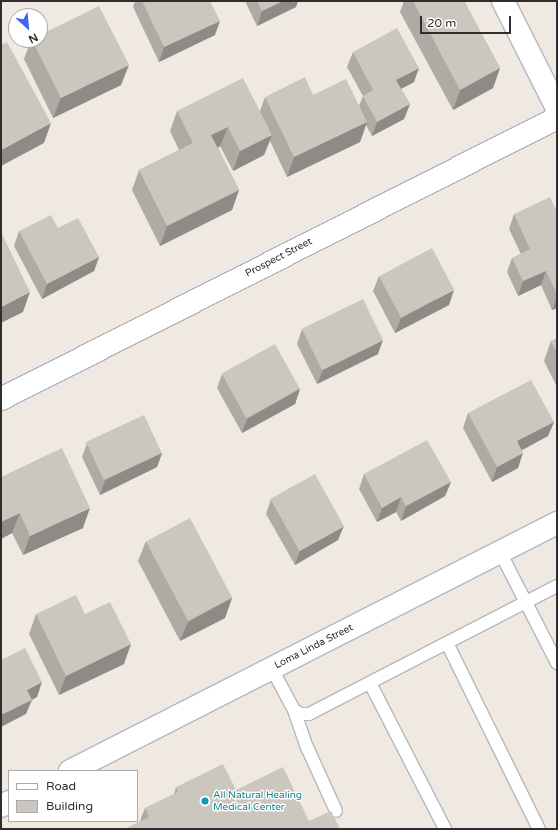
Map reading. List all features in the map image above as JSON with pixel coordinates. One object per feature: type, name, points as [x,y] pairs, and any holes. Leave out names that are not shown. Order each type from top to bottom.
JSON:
[{"type":"street","points":[[503,1],[557,108]]},
{"type":"street","name":"Prospect Street","points":[[1,399],[557,118]]},
{"type":"street","name":"Loma Linda Street","points":[[72,770],[557,523]]},
{"type":"lane","points":[[500,552],[557,663]]},
{"type":"lane","points":[[294,710],[301,714],[309,714],[557,586]]},
{"type":"lane","points":[[446,643],[538,829]]},
{"type":"lane","points":[[272,669],[294,710],[307,747],[336,811]]},
{"type":"lane","points":[[370,683],[446,829]]},
{"type":"building","points":[[142,1],[210,1],[220,21],[164,47]]},
{"type":"building","points":[[257,1],[283,1],[262,11]]},
{"type":"building","points":[[413,1],[464,1],[500,68],[460,90]]},
{"type":"building","points":[[99,6],[129,65],[61,98],[36,48],[48,48],[48,31]]},
{"type":"building","points":[[397,28],[419,68],[396,80],[410,104],[377,122],[363,96],[373,90],[353,52]]},
{"type":"building","points":[[7,42],[8,48],[10,48],[51,123],[1,150],[1,45]]},
{"type":"building","points":[[305,77],[313,95],[346,79],[367,122],[294,157],[265,97]]},
{"type":"building","points":[[243,78],[272,135],[240,151],[228,127],[211,135],[239,190],[167,226],[139,170],[193,143],[177,111]]},
{"type":"building","points":[[550,197],[557,212],[557,294],[546,271],[523,281],[512,258],[530,249],[514,214]]},
{"type":"building","points":[[51,215],[58,228],[78,218],[99,257],[47,284],[19,231]]},
{"type":"building","points":[[1,232],[30,292],[1,307]]},
{"type":"building","points":[[432,248],[454,289],[401,318],[379,276]]},
{"type":"building","points":[[363,299],[383,340],[322,370],[302,329]]},
{"type":"building","points":[[557,338],[557,353],[551,341]]},
{"type":"building","points":[[275,344],[300,389],[246,418],[222,374]]},
{"type":"building","points":[[531,380],[554,422],[517,441],[523,453],[497,467],[468,413]]},
{"type":"building","points":[[144,415],[162,453],[104,480],[86,442]]},
{"type":"building","points":[[427,440],[451,482],[406,506],[401,497],[382,508],[364,474]]},
{"type":"building","points":[[62,448],[90,508],[30,536],[20,513],[1,522],[1,477]]},
{"type":"building","points":[[315,474],[344,526],[299,551],[270,499]]},
{"type":"building","points":[[190,518],[232,597],[188,621],[146,541]]},
{"type":"building","points":[[76,595],[85,614],[110,602],[131,644],[66,676],[36,614]]},
{"type":"building","points":[[25,648],[42,682],[27,690],[32,700],[1,715],[1,660]]},
{"type":"building","points":[[223,764],[236,790],[283,767],[309,821],[331,811],[340,829],[124,829],[149,817],[145,808],[178,792],[176,787]]},
{"type":"place","name":"All Natural Healing Medical Center","points":[[205,801]]}]
